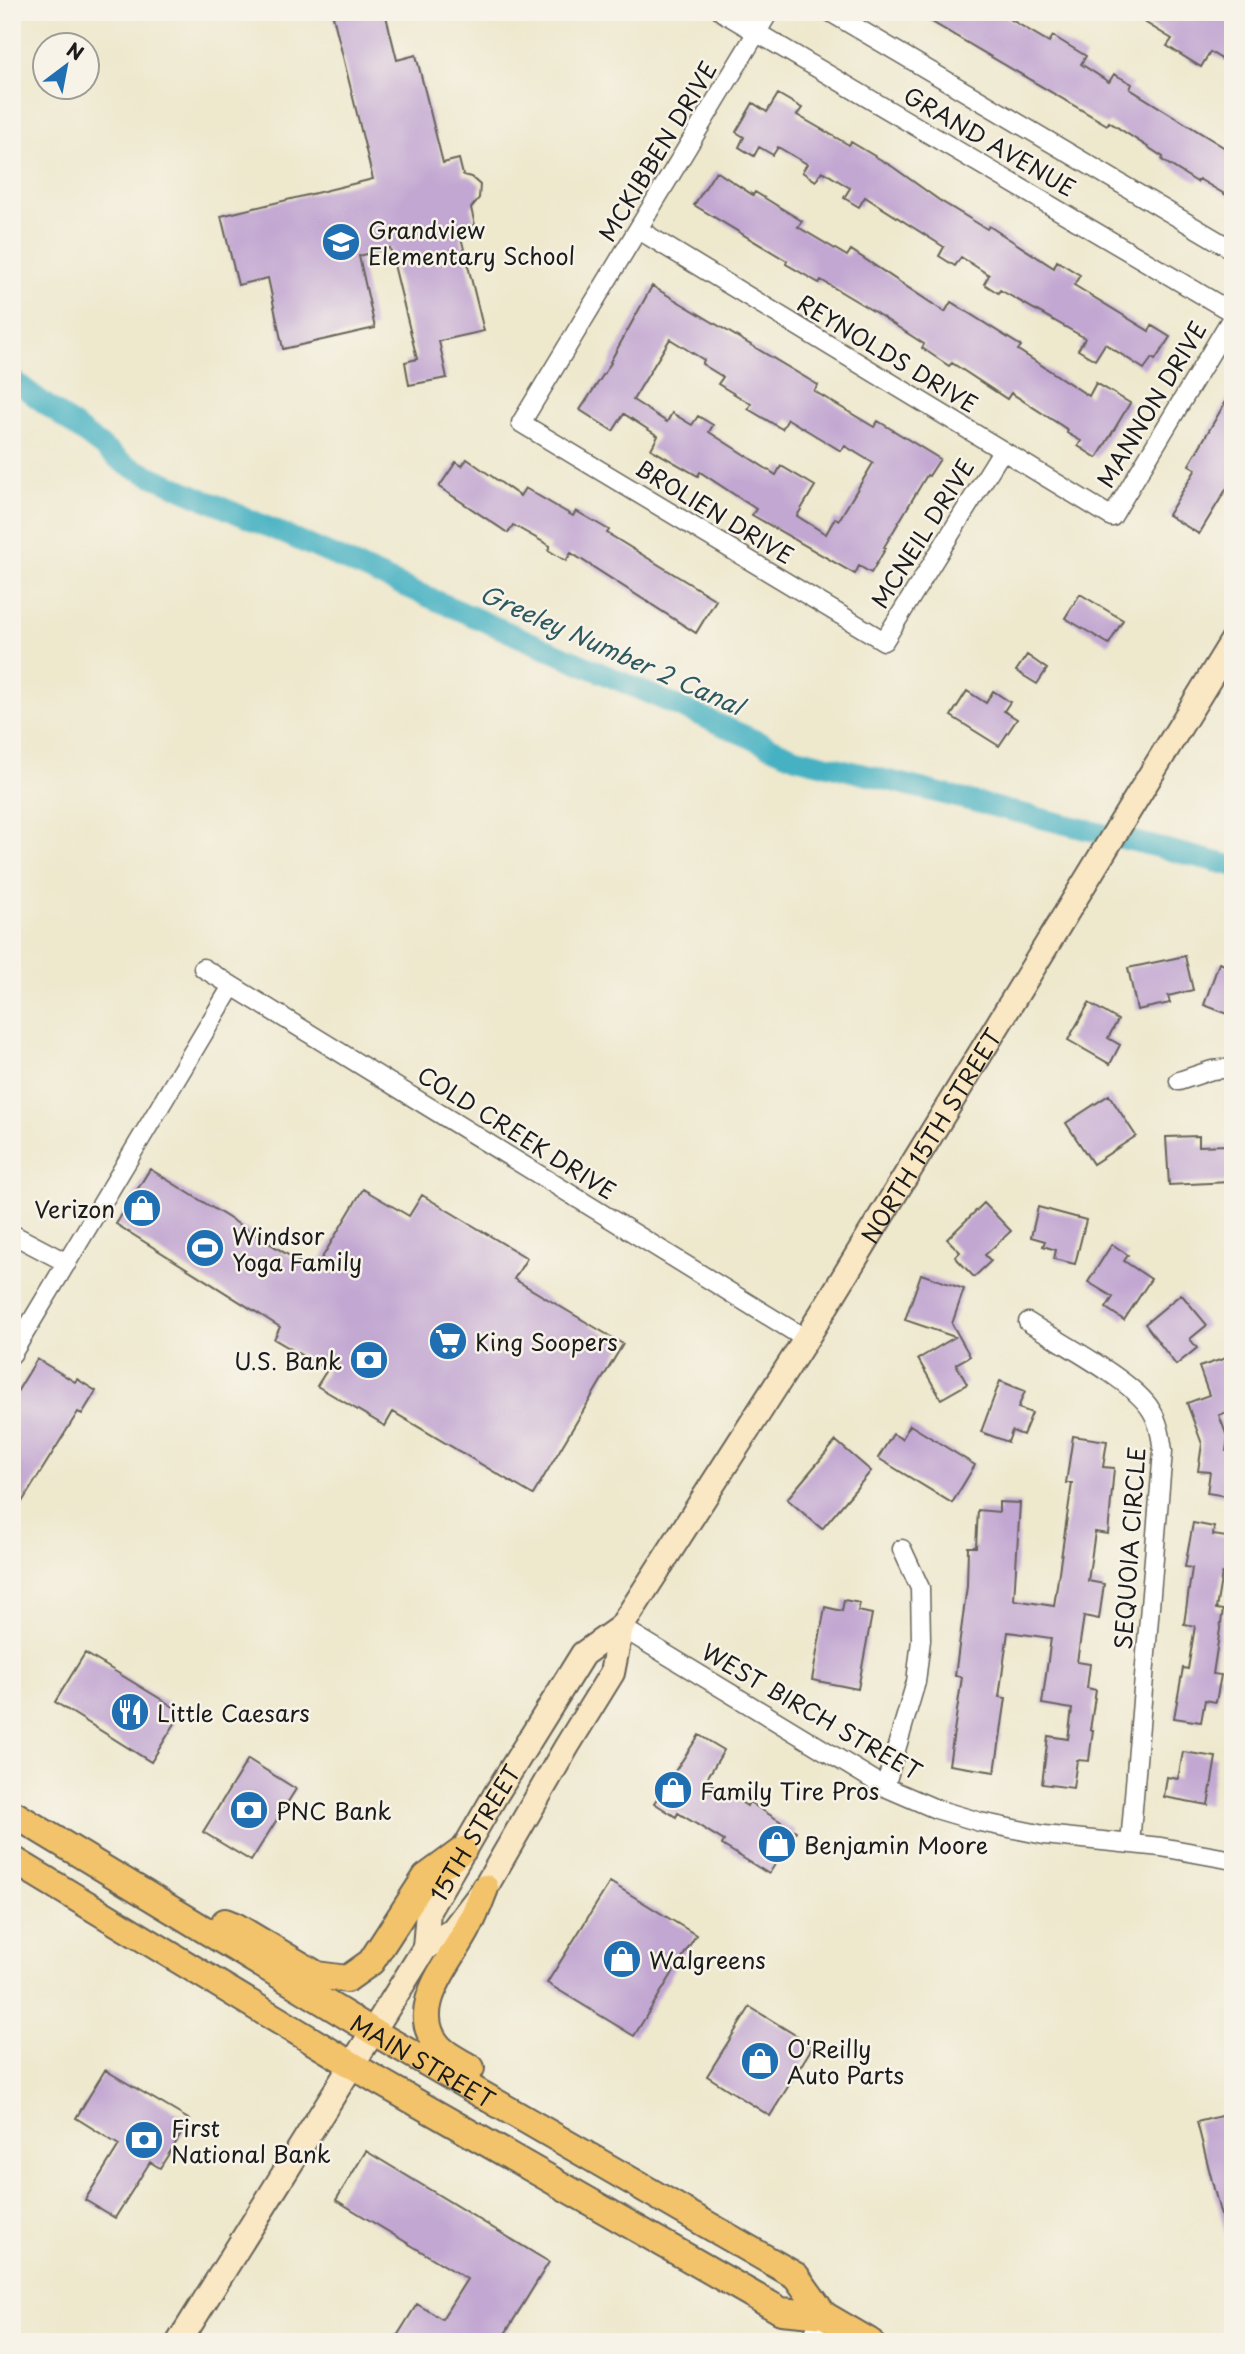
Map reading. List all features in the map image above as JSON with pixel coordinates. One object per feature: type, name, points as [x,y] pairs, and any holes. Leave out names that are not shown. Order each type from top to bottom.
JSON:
[{"type":"main road","name":"MAIN STREET","points":[[13,1814],[372,2031],[796,2276],[824,2315],[870,2342]]},
{"type":"main road","points":[[154,1897],[235,1926],[317,1975],[347,1979],[371,1962],[426,1877],[463,1850]]},
{"type":"main road","name":"MAIN STREET","points":[[12,1859],[352,2065],[781,2311],[824,2315]]},
{"type":"main road","points":[[485,1888],[468,1928],[429,1997],[427,2014],[434,2040],[443,2051],[542,2110],[600,2161]]},
{"type":"street","name":"GRAND AVENUE","points":[[722,12],[1233,314]]},
{"type":"street","name":"MCKIBBEN DRIVE","points":[[521,423],[769,12]]},
{"type":"street","name":"GRAND AVENUE","points":[[830,12],[1233,250]]},
{"type":"street","name":"REYNOLDS DRIVE","points":[[639,230],[1112,517]]},
{"type":"street","name":"MANNON DRIVE","points":[[1112,517],[1233,314]]},
{"type":"street","name":"BROLIEN DRIVE","points":[[521,423],[884,641]]},
{"type":"street","name":"MCNEIL DRIVE","points":[[884,641],[1002,450]]},
{"type":"street","name":"NORTH 15TH STREET","points":[[567,1746],[612,1673],[621,1627],[806,1339],[1233,640]]},
{"type":"street","name":"COLD CREEK DRIVE","points":[[202,968],[806,1339]]},
{"type":"street","points":[[12,1354],[232,986]]},
{"type":"street","points":[[1179,1081],[1212,1070],[1233,1068]]},
{"type":"street","points":[[12,1234],[67,1263]]},
{"type":"street","name":"SEQUOIA CIRCLE","points":[[1028,1322],[1132,1388],[1151,1410],[1161,1436],[1163,1451],[1130,1844]]},
{"type":"street","points":[[885,1787],[916,1682],[921,1640],[920,1588],[902,1549]]},
{"type":"street","name":"NORTH 15TH STREET","points":[[539,1724],[583,1654],[621,1627]]},
{"type":"street","name":"WEST BIRCH STREET","points":[[621,1627],[885,1787],[936,1809],[1006,1829],[1198,1852],[1233,1860]]},
{"type":"street","name":"15TH STREET","points":[[425,1948],[428,1911],[539,1724]]},
{"type":"street","name":"15TH STREET","points":[[179,2342],[425,1948],[453,1930],[485,1888],[567,1746]]},
{"type":"street","points":[[809,2342],[824,2315]]},
{"type":"building","points":[[332,12],[385,12],[397,60],[416,55],[443,163],[459,159],[463,175],[471,177],[480,185],[479,198],[471,208],[475,225],[459,229],[484,331],[439,341],[447,378],[409,385],[405,362],[417,359],[390,248],[359,256],[375,328],[283,349],[268,278],[238,285],[221,216],[373,179]]},
{"type":"building","points":[[915,12],[998,12],[1049,42],[1053,36],[1086,56],[1081,64],[1109,82],[1114,74],[1132,84],[1130,89],[1233,153],[1233,199],[1199,179],[1197,182],[1109,122],[1107,125]]},
{"type":"building","points":[[1128,12],[1221,12],[1233,19],[1233,66],[1210,52],[1201,67],[1167,46],[1172,39]]},
{"type":"building","points":[[778,94],[802,108],[797,115],[893,167],[939,200],[987,229],[989,226],[1054,268],[1057,261],[1080,275],[1074,285],[1149,331],[1152,326],[1170,337],[1155,360],[1152,358],[1144,369],[1105,344],[1095,360],[1078,350],[1085,338],[1000,290],[998,293],[984,284],[989,275],[961,257],[955,266],[939,256],[944,247],[865,197],[859,207],[844,198],[850,188],[822,171],[816,181],[802,172],[807,164],[778,147],[773,155],[759,147],[754,156],[739,147],[744,137],[736,132],[753,103],[767,112]]},
{"type":"building","points":[[716,171],[753,195],[755,192],[802,221],[798,227],[847,256],[851,250],[945,312],[951,302],[1021,346],[1018,350],[1089,396],[1096,383],[1130,403],[1097,458],[1078,446],[1081,441],[1067,433],[1068,430],[1011,393],[1007,399],[952,363],[949,366],[922,348],[924,344],[873,311],[821,280],[819,283],[786,264],[787,261],[694,205]]},
{"type":"building","points":[[652,286],[818,385],[814,391],[874,427],[878,421],[940,459],[929,476],[927,475],[871,573],[859,566],[855,574],[752,515],[756,509],[700,472],[698,476],[651,449],[658,436],[624,414],[613,431],[580,410]],"holes":[[[670,339],[704,360],[702,364],[723,377],[718,384],[751,404],[748,409],[782,429],[788,419],[841,451],[845,446],[873,463],[839,520],[835,518],[826,534],[797,516],[815,486],[781,466],[776,475],[709,432],[713,425],[698,416],[692,425],[672,413],[667,422],[633,400]]]},
{"type":"building","points":[[1233,389],[1233,492],[1227,488],[1199,534],[1168,515],[1196,469],[1189,465]]},
{"type":"building","points":[[467,459],[520,496],[525,488],[573,516],[576,511],[716,600],[696,633],[571,553],[566,561],[548,550],[550,546],[513,525],[508,533],[439,487],[456,462],[462,466]]},
{"type":"building","points":[[1080,594],[1123,620],[1109,644],[1065,618]]},
{"type":"building","points":[[1027,655],[1047,669],[1037,684],[1016,671]]},
{"type":"building","points":[[967,691],[986,703],[993,691],[1010,702],[1004,711],[1017,719],[999,746],[951,716]]},
{"type":"building","points":[[1185,956],[1193,990],[1168,996],[1170,1003],[1137,1010],[1128,968]]},
{"type":"building","points":[[1219,963],[1233,968],[1233,1016],[1204,1005]]},
{"type":"building","points":[[1089,1003],[1118,1020],[1108,1038],[1120,1045],[1110,1064],[1068,1040]]},
{"type":"building","points":[[1109,1095],[1136,1136],[1093,1164],[1066,1123]]},
{"type":"building","points":[[1199,1136],[1199,1146],[1228,1145],[1230,1182],[1169,1185],[1166,1137]]},
{"type":"building","name":"King Soopers","points":[[150,1169],[314,1271],[363,1189],[409,1216],[422,1195],[527,1258],[514,1279],[623,1344],[533,1495],[393,1412],[385,1426],[317,1386],[327,1370],[274,1339],[280,1327],[116,1224]]},
{"type":"building","points":[[984,1203],[1011,1231],[985,1255],[991,1261],[974,1277],[955,1257],[960,1252],[947,1239]]},
{"type":"building","points":[[1038,1207],[1086,1220],[1075,1264],[1054,1259],[1056,1250],[1043,1246],[1045,1241],[1031,1237]]},
{"type":"building","points":[[1112,1244],[1128,1255],[1124,1261],[1151,1279],[1124,1320],[1106,1308],[1113,1297],[1088,1282]]},
{"type":"building","points":[[921,1274],[964,1289],[952,1324],[970,1356],[956,1364],[967,1384],[941,1399],[918,1359],[955,1337],[905,1320]]},
{"type":"building","points":[[1181,1294],[1207,1325],[1190,1339],[1197,1348],[1176,1365],[1145,1324]]},
{"type":"building","points":[[1226,1358],[1233,1377],[1233,1410],[1219,1415],[1228,1439],[1226,1451],[1233,1452],[1233,1497],[1207,1493],[1210,1472],[1198,1471],[1202,1444],[1187,1403],[1209,1395],[1199,1367]]},
{"type":"building","points":[[37,1359],[75,1382],[77,1379],[96,1391],[82,1414],[78,1412],[12,1518],[12,1400]]},
{"type":"building","points":[[1000,1381],[1025,1391],[1018,1408],[1032,1413],[1023,1435],[1012,1431],[1008,1442],[981,1432]]},
{"type":"building","points":[[910,1425],[975,1465],[952,1503],[878,1458],[893,1434],[902,1439]]},
{"type":"building","points":[[1073,1436],[1107,1441],[1103,1467],[1114,1468],[1108,1534],[1095,1532],[1088,1581],[1104,1584],[1099,1619],[1084,1616],[1077,1662],[1090,1664],[1087,1688],[1096,1690],[1090,1730],[1093,1730],[1089,1761],[1077,1760],[1073,1788],[1042,1784],[1048,1736],[1068,1739],[1072,1709],[1042,1704],[1051,1638],[1008,1632],[999,1697],[1006,1698],[995,1772],[949,1765],[962,1677],[955,1676],[967,1586],[968,1547],[976,1547],[978,1510],[999,1512],[999,1502],[1020,1503],[1014,1600],[1054,1606],[1072,1483],[1066,1483]]},
{"type":"building","points":[[836,1441],[871,1471],[822,1529],[787,1499]]},
{"type":"building","points":[[1193,1523],[1214,1527],[1213,1535],[1233,1538],[1233,1575],[1222,1573],[1216,1609],[1223,1610],[1213,1674],[1221,1675],[1216,1702],[1205,1700],[1201,1722],[1174,1718],[1183,1668],[1188,1669],[1195,1626],[1184,1624],[1192,1568],[1185,1567]]},
{"type":"building","points":[[844,1600],[860,1603],[858,1611],[872,1614],[858,1689],[812,1680],[825,1607],[842,1611]]},
{"type":"building","points":[[85,1653],[182,1712],[151,1762],[55,1702]]},
{"type":"building","points":[[699,1735],[724,1750],[706,1780],[747,1806],[749,1802],[796,1831],[769,1874],[722,1845],[724,1841],[678,1813],[676,1817],[654,1803]]},
{"type":"building","points":[[1183,1752],[1216,1757],[1208,1805],[1164,1797],[1167,1777],[1178,1779]]},
{"type":"building","name":"PNC Bank","points":[[248,1759],[296,1789],[251,1861],[203,1832]]},
{"type":"building","name":"Walgreens","points":[[610,1882],[696,1935],[634,2036],[547,1983]]},
{"type":"building","name":"O'Reilly Auto Parts","points":[[750,2007],[813,2046],[770,2116],[707,2076]]},
{"type":"building","name":"First National Bank","points":[[105,2070],[190,2120],[160,2168],[150,2162],[115,2218],[85,2200],[119,2145],[76,2118]]},
{"type":"building","points":[[1233,2113],[1233,2239],[1227,2240],[1197,2122]]},
{"type":"building","points":[[366,2151],[549,2262],[500,2342],[406,2342],[397,2336],[417,2304],[442,2319],[467,2279],[336,2200]]},
{"type":"waterway","name":"Greeley Number 2 Canal","points":[[12,379],[126,465],[794,757],[1233,866]]},
{"type":"place","name":"Grandview Elementary School","points":[[341,242]]},
{"type":"place","name":"Verizon","points":[[142,1208]]},
{"type":"place","name":"Windsor Yoga Family","points":[[205,1248]]},
{"type":"place","name":"King Soopers","points":[[448,1341]]},
{"type":"place","name":"U.S. Bank","points":[[369,1360]]},
{"type":"place","name":"Little Caesars","points":[[130,1712]]},
{"type":"place","name":"Family Tire Pros","points":[[673,1790]]},
{"type":"place","name":"PNC Bank","points":[[249,1810]]},
{"type":"place","name":"Benjamin Moore","points":[[777,1844]]},
{"type":"place","name":"Walgreens","points":[[622,1959]]},
{"type":"place","name":"O'Reilly Auto Parts","points":[[760,2061]]},
{"type":"place","name":"First National Bank","points":[[144,2140]]}]
